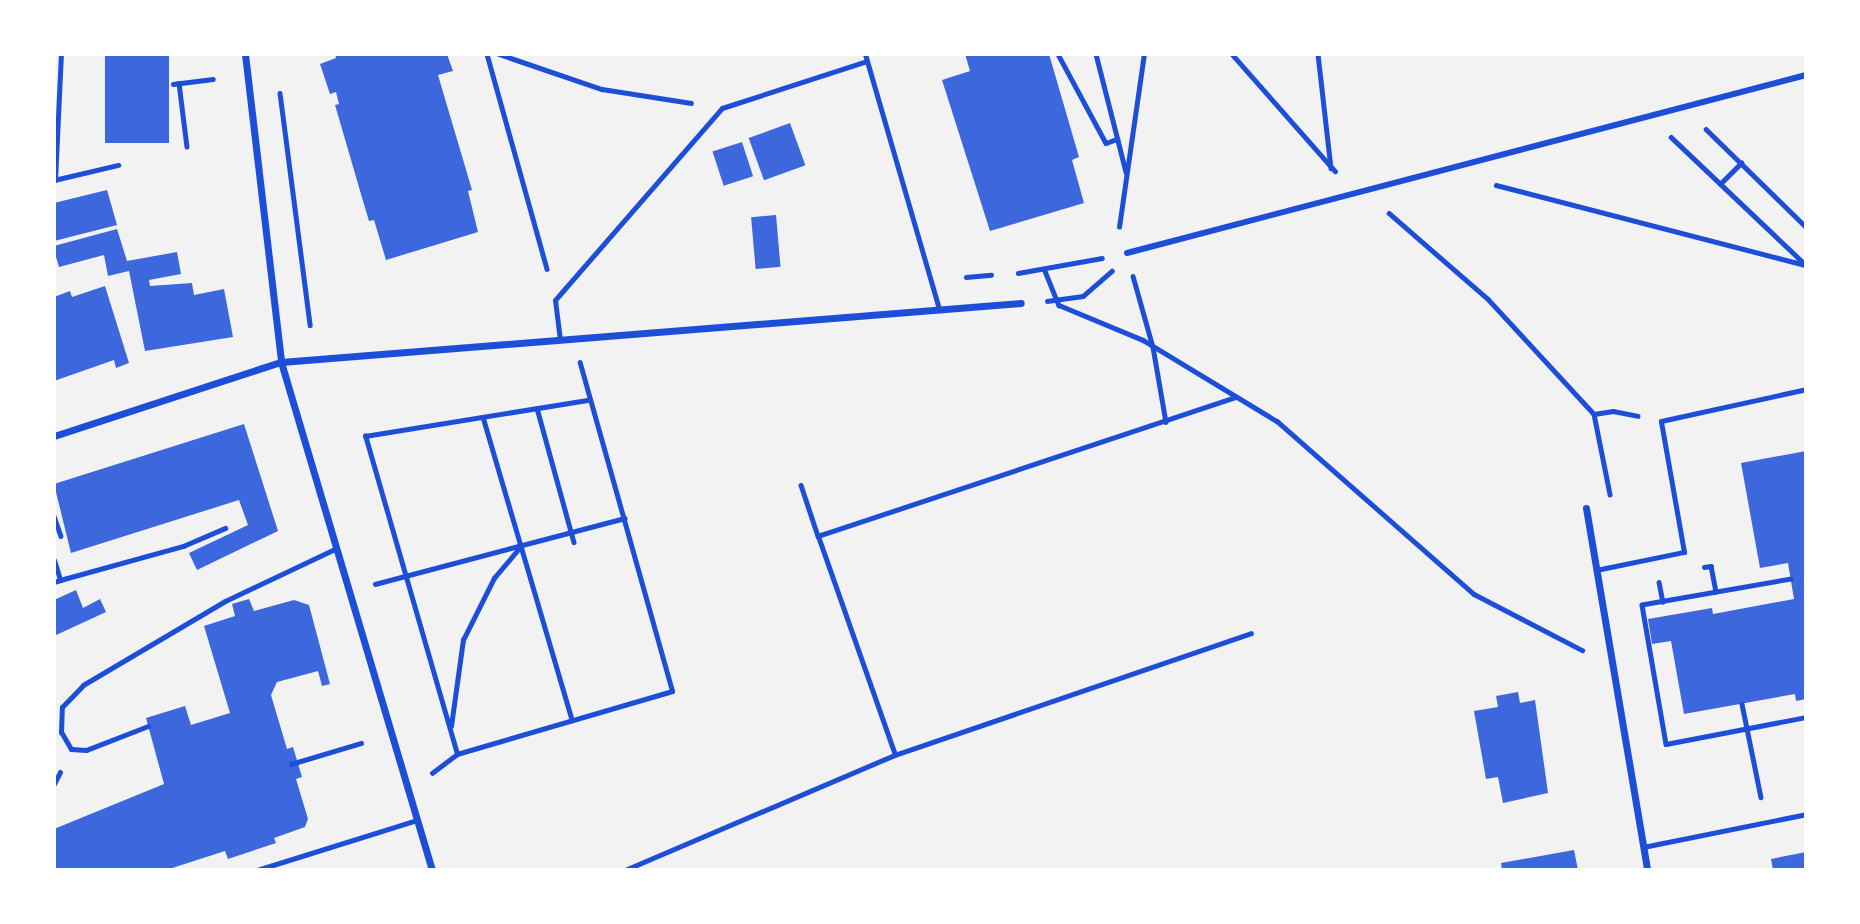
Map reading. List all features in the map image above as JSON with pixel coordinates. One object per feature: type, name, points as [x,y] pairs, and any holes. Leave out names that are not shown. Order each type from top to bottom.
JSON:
[{"type":"street","points":[[245,54],[281,362],[432,870]]},
{"type":"street","points":[[1126,253],[1806,75]]},
{"type":"street","points":[[54,436],[281,362],[1021,303]]},
{"type":"street","points":[[1586,508],[1647,870]]},
{"type":"lane","points":[[61,54],[55,180],[118,165]]},
{"type":"lane","points":[[560,340],[555,300],[722,108],[866,58],[939,309]]},
{"type":"lane","points":[[1596,570],[1685,552],[1661,421],[1806,388]]},
{"type":"lane","points":[[54,560],[57,581],[183,546],[225,528]]},
{"type":"lane","points":[[148,726],[86,750],[71,749],[61,732],[62,706],[83,684],[225,601],[335,549]]},
{"type":"lane","points":[[1643,847],[1806,814]]},
{"type":"lane","points":[[257,870],[417,820]]},
{"type":"path","points":[[487,54],[555,300]]},
{"type":"path","points":[[499,54],[602,89],[722,108]]},
{"type":"path","points":[[1058,54],[1107,143],[1118,139]]},
{"type":"path","points":[[1096,54],[1127,177]]},
{"type":"path","points":[[1115,255],[1144,54]]},
{"type":"path","points":[[1232,54],[1331,168],[1363,190],[1488,299],[1594,414],[1611,500]]},
{"type":"path","points":[[1318,54],[1331,168]]},
{"type":"path","points":[[187,148],[176,83],[213,79]]},
{"type":"path","points":[[279,81],[310,325]]},
{"type":"path","points":[[1683,106],[1806,227]]},
{"type":"path","points":[[1647,115],[1806,265]]},
{"type":"path","points":[[1720,184],[1741,163]]},
{"type":"path","points":[[1494,184],[1806,265]]},
{"type":"path","points":[[966,276],[1045,271],[1126,253]]},
{"type":"path","points":[[1021,303],[1083,296],[1104,282],[1126,253]]},
{"type":"path","points":[[1126,253],[1153,347],[1166,422]]},
{"type":"path","points":[[1045,271],[1059,305],[1153,347],[1277,421],[1474,594],[1612,666]]},
{"type":"path","points":[[408,790],[457,754],[672,691],[624,518],[587,400],[575,338]]},
{"type":"path","points":[[818,536],[1235,397]]},
{"type":"path","points":[[457,754],[365,436],[587,400]]},
{"type":"path","points":[[537,408],[575,542]]},
{"type":"path","points":[[1594,414],[1613,411]]},
{"type":"path","points":[[483,416],[572,720]]},
{"type":"path","points":[[801,485],[895,755]]},
{"type":"path","points":[[348,591],[624,518]]},
{"type":"path","points":[[451,731],[463,640],[494,578],[522,546]]},
{"type":"path","points":[[1700,568],[1711,566],[1716,592]]},
{"type":"path","points":[[1659,577],[1663,602]]},
{"type":"path","points":[[1791,579],[1642,605],[1666,744],[1806,717]]},
{"type":"path","points":[[625,870],[895,755],[1251,633]]},
{"type":"path","points":[[1742,704],[1766,821]]},
{"type":"path","points":[[291,764],[361,743]]},
{"type":"building","points":[[105,54],[169,54],[169,143],[105,143]]},
{"type":"building","points":[[335,54],[447,54],[453,71],[438,75],[472,190],[468,191],[478,232],[386,260],[374,220],[369,221],[363,201],[335,105],[339,104],[336,92],[330,94],[320,64],[336,58]]},
{"type":"building","points":[[965,54],[1049,54],[1079,157],[1072,160],[1084,203],[990,231],[942,80],[970,71]]},
{"type":"building","points":[[790,123],[805,165],[764,180],[749,138]]},
{"type":"building","points":[[742,142],[753,176],[724,186],[713,152]]},
{"type":"building","points":[[107,190],[117,225],[54,241],[54,203]]},
{"type":"building","points":[[776,215],[781,267],[756,269],[751,217]]},
{"type":"building","points":[[117,229],[127,261],[177,252],[181,274],[149,280],[150,286],[192,283],[194,295],[224,289],[233,337],[145,351],[129,271],[108,276],[104,255],[59,267],[54,250],[54,246]]},
{"type":"building","points":[[105,286],[129,363],[116,368],[114,360],[54,381],[54,297],[70,291],[72,297]]},
{"type":"building","points":[[244,424],[278,531],[197,570],[189,553],[248,525],[239,500],[71,553],[54,484]]},
{"type":"building","points":[[1806,451],[1806,699],[1796,701],[1795,694],[1684,714],[1671,641],[1652,644],[1648,619],[1712,608],[1713,614],[1794,599],[1788,563],[1760,568],[1741,463]]},
{"type":"building","points":[[76,590],[83,608],[100,599],[106,612],[54,636],[54,600]]},
{"type":"building","points":[[249,599],[254,611],[294,600],[309,605],[330,684],[322,686],[318,671],[277,682],[271,695],[287,749],[293,747],[302,777],[296,779],[308,819],[305,827],[274,838],[276,843],[228,859],[225,851],[166,870],[54,870],[54,829],[164,784],[146,718],[185,706],[191,725],[230,713],[204,626],[235,616],[232,604]]},
{"type":"building","points":[[1518,692],[1520,703],[1535,700],[1548,793],[1503,803],[1498,777],[1486,779],[1474,711],[1498,707],[1496,696]]},
{"type":"building","points":[[1574,850],[1578,870],[1502,870],[1501,863]]},
{"type":"building","points":[[1806,852],[1806,870],[1773,870],[1771,859]]}]
